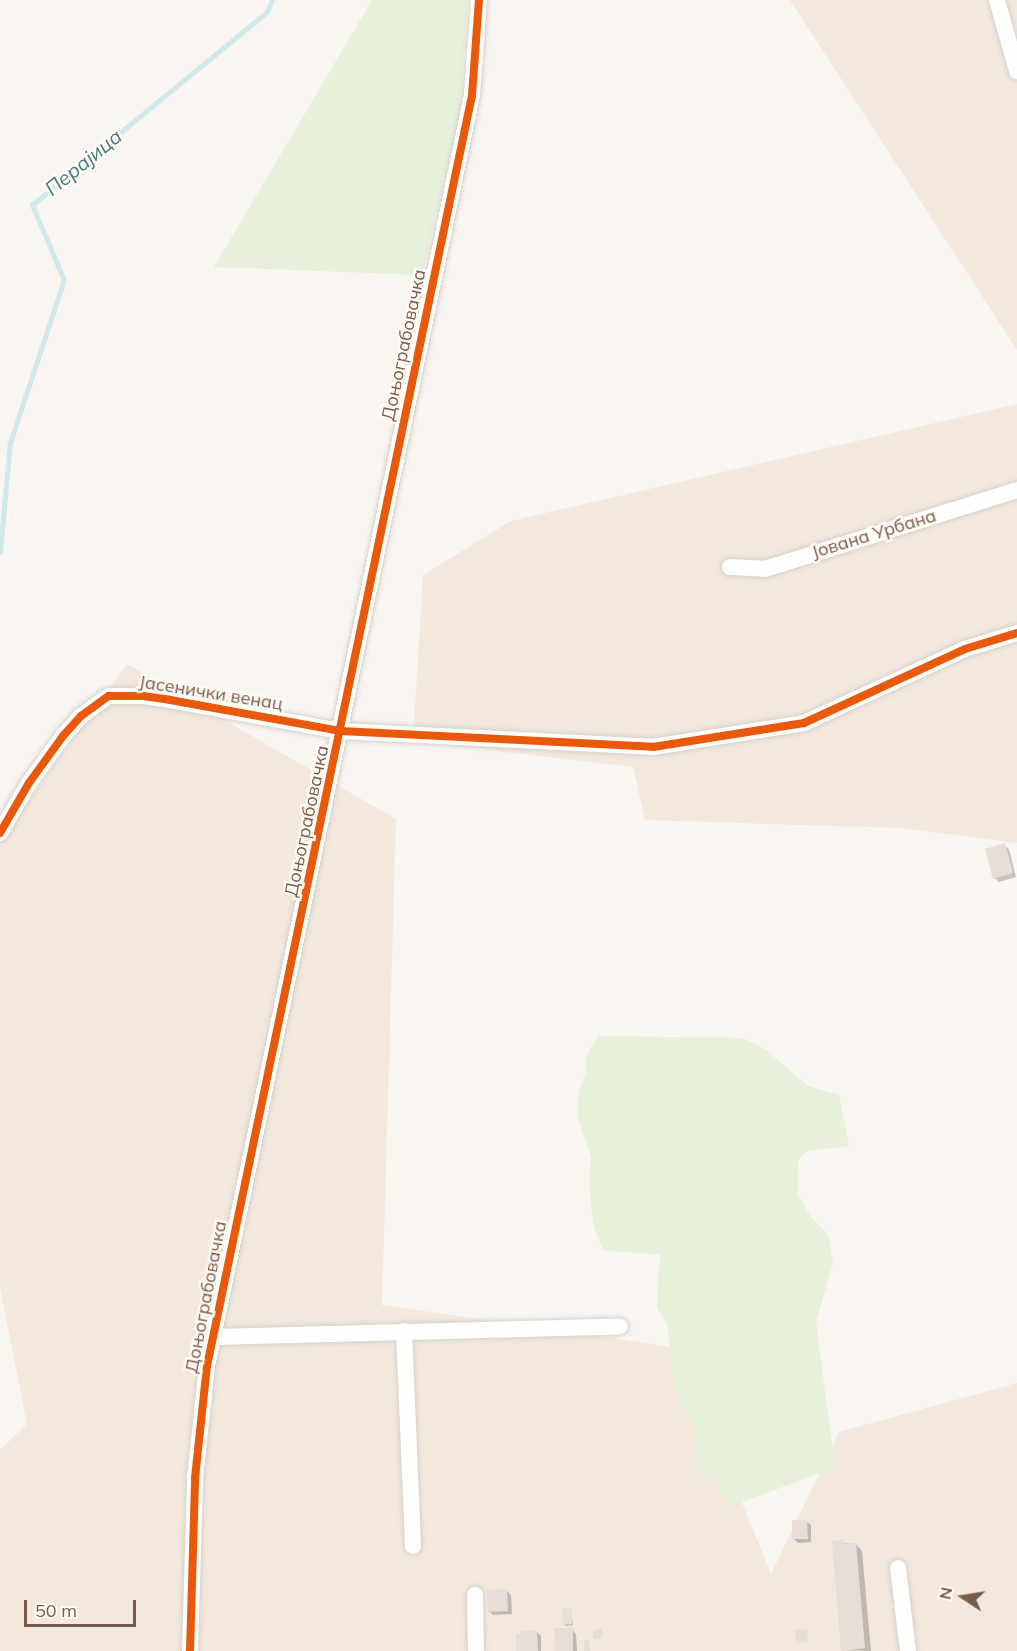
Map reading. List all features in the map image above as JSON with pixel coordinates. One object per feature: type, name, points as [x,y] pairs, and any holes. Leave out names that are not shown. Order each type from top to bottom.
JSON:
[{"type":"street","name":"Доњограбовачка","points":[[190,1651],[195,1478],[200,1417],[213,1336],[472,95],[479,0]]},
{"type":"street","points":[[997,0],[1011,33],[1017,71]]},
{"type":"street","name":"Јована Урбана","points":[[730,567],[765,569],[1017,490]]},
{"type":"street","name":"Јасенички венац","points":[[0,833],[29,783],[63,736],[81,716],[109,696],[161,699],[341,731],[653,747],[804,723],[966,648],[1017,633]]},
{"type":"street","points":[[213,1336],[620,1326]]},
{"type":"street","points":[[404,1331],[413,1545]]},
{"type":"street","points":[[898,1568],[908,1651]]},
{"type":"street","points":[[475,1594],[476,1651]]},
{"type":"shaded area","points":[[790,0],[1017,0],[1017,350]]},
{"type":"shaded area","points":[[1017,404],[1017,843],[901,828],[645,820],[633,767],[413,741],[423,575],[511,521]]},
{"type":"shaded area","points":[[127,664],[396,819],[382,1305],[679,1348],[771,1574],[839,1432],[1017,1383],[1017,1651],[0,1651],[0,1450],[27,1424],[0,1287],[0,841]]},
{"type":"green space","points":[[372,0],[468,0],[459,118],[422,275],[214,267]]},
{"type":"green space","points":[[598,1036],[742,1038],[765,1049],[808,1086],[839,1095],[849,1146],[807,1151],[798,1161],[797,1193],[811,1217],[828,1234],[833,1263],[816,1323],[835,1467],[730,1507],[715,1482],[699,1475],[695,1426],[682,1408],[673,1374],[667,1324],[657,1308],[660,1255],[603,1250],[594,1228],[589,1186],[591,1157],[578,1119],[579,1091],[587,1071],[586,1057]]},
{"type":"building","points":[[1005,843],[1013,873],[993,879],[985,849]]},
{"type":"building","points":[[792,1520],[807,1520],[808,1539],[792,1539]]},
{"type":"building","points":[[843,1540],[844,1544],[856,1543],[865,1648],[841,1651],[832,1541]]},
{"type":"building","points":[[507,1589],[508,1611],[488,1612],[487,1590]]},
{"type":"building","points":[[572,1608],[572,1624],[563,1625],[562,1609]]},
{"type":"building","points":[[554,1628],[573,1628],[573,1651],[555,1651]]},
{"type":"building","points":[[602,1629],[602,1638],[593,1639],[593,1630]]},
{"type":"building","points":[[795,1629],[807,1629],[808,1642],[796,1643]]},
{"type":"building","points":[[537,1630],[538,1651],[516,1651],[516,1634],[520,1634],[520,1631]]},
{"type":"building","points":[[584,1640],[589,1640],[590,1651],[584,1651]]},
{"type":"waterway","name":"Перајица","points":[[0,552],[10,443],[64,280],[32,205],[267,12],[272,0]]},
{"type":"cycle path","points":[[190,1651],[195,1478],[207,1366],[472,95],[479,0]]},
{"type":"cycle path","points":[[0,833],[29,783],[63,736],[81,716],[109,696],[143,696],[170,700],[341,731],[653,747],[804,723],[965,649],[1017,633]]}]
